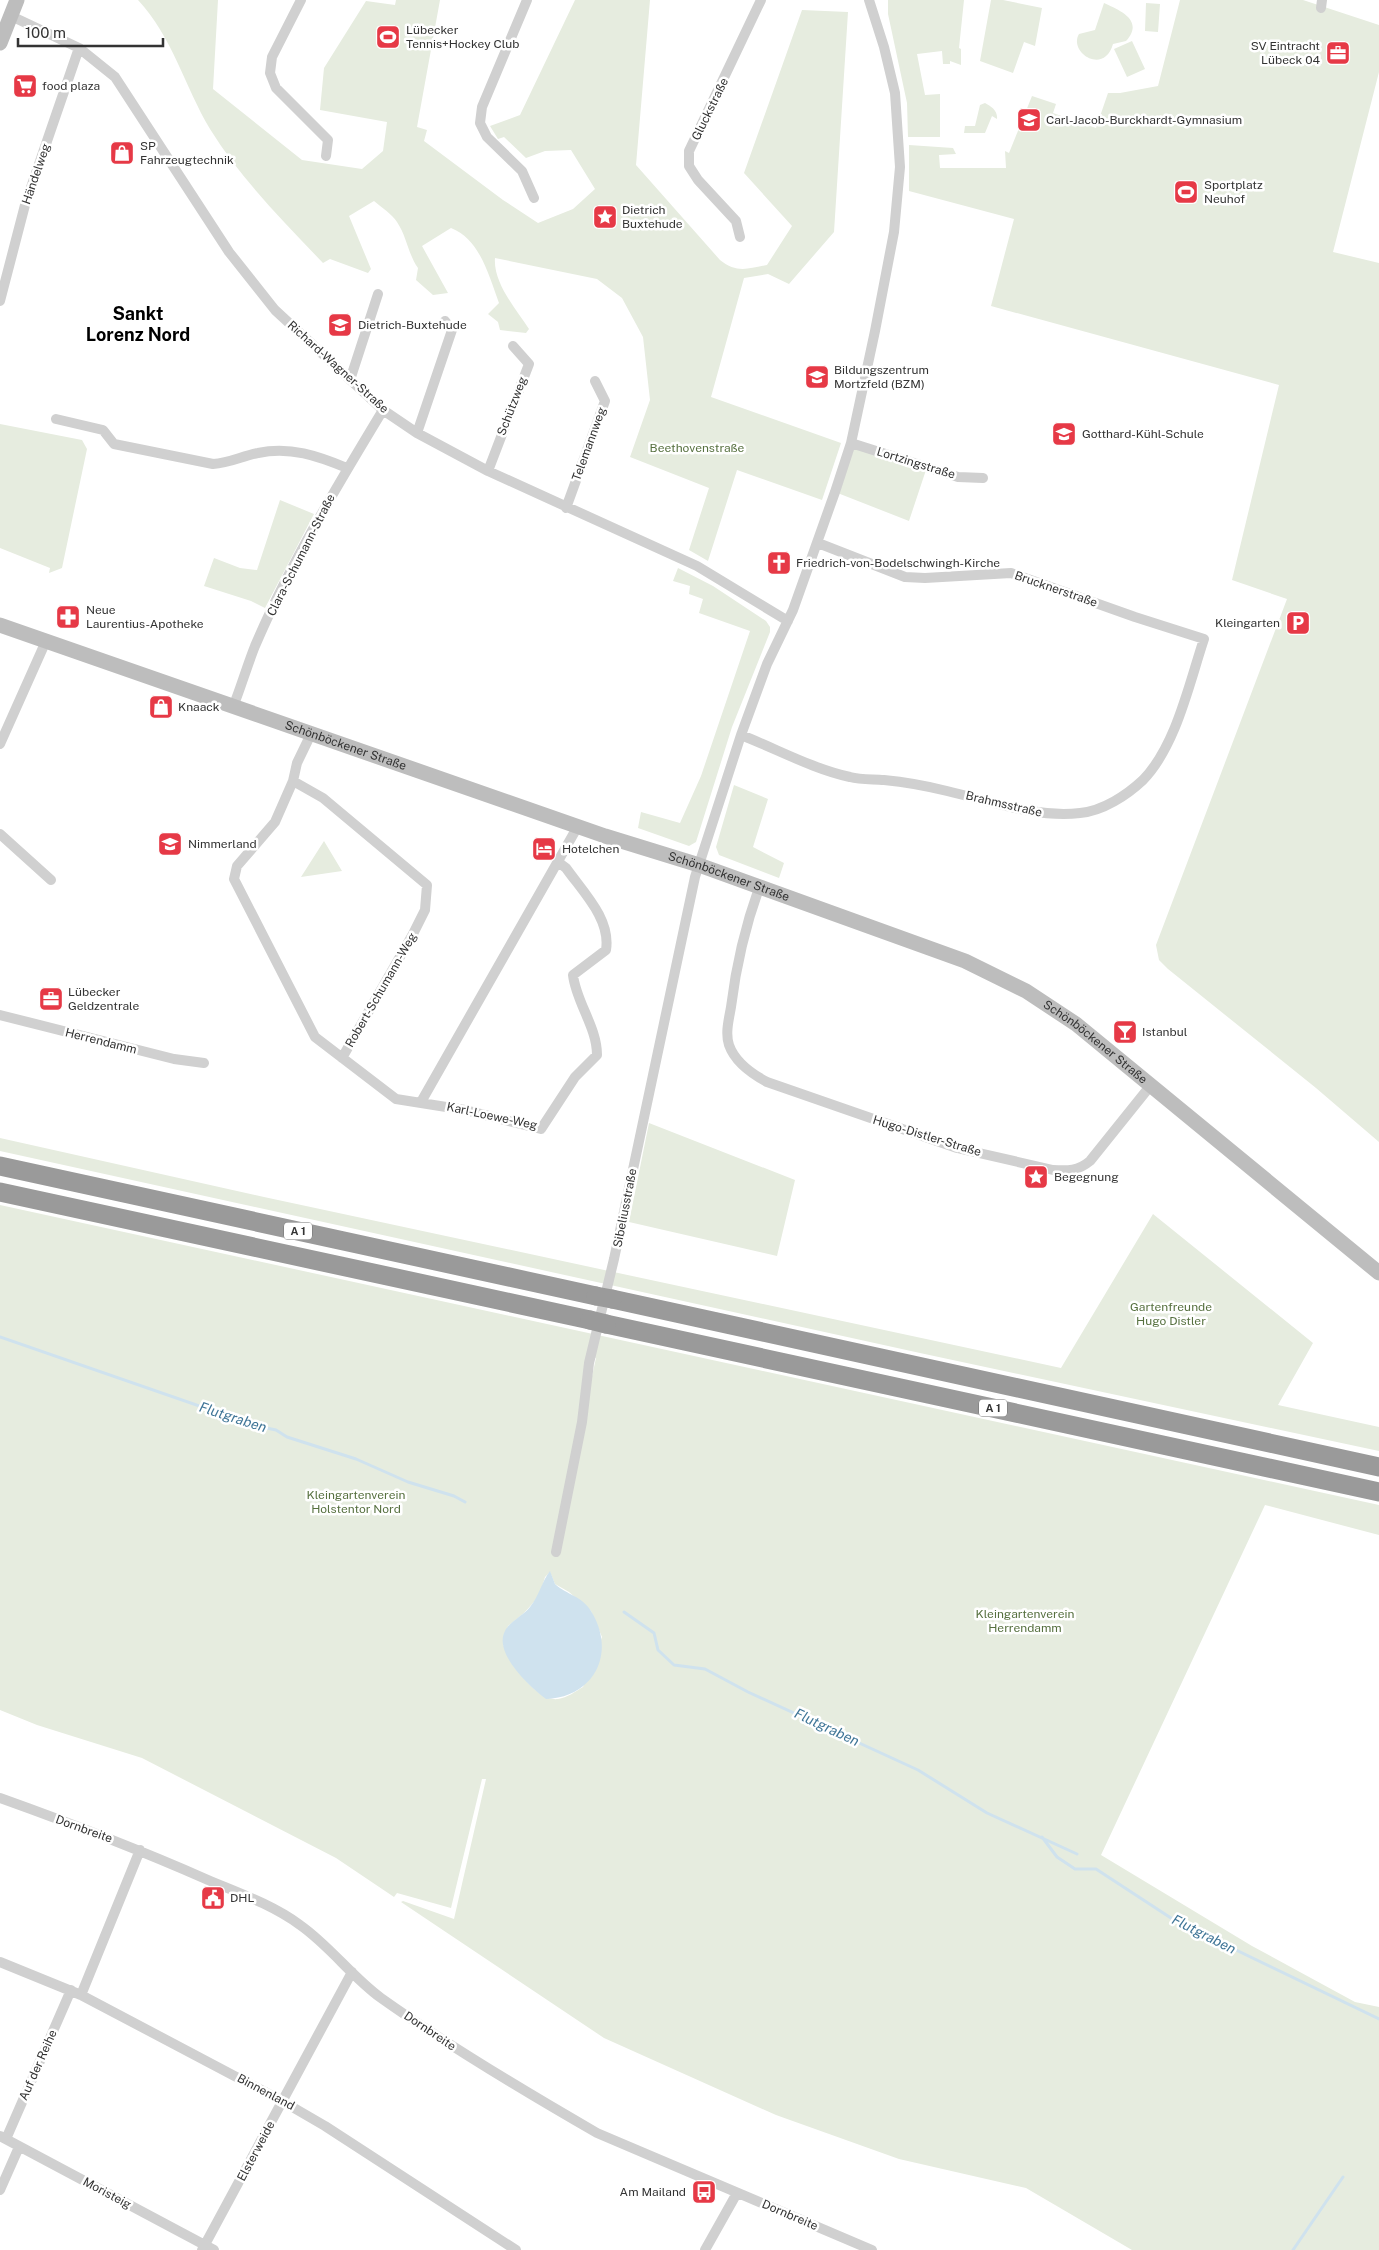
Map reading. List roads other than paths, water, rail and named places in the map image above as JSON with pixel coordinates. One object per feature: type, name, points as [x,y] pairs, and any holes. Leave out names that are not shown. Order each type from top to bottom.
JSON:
[{"type":"highway","name":"A 1","points":[[0,1166],[1379,1467]]},
{"type":"highway","name":"A 1","points":[[0,1192],[1379,1492]]},
{"type":"main road","points":[[0,43],[18,0]]},
{"type":"main road","name":"Schönböckener Straße","points":[[0,625],[578,826],[699,865],[965,961],[1022,989],[1076,1024],[1379,1273]]},
{"type":"street","points":[[301,0],[272,57],[270,73],[276,88],[328,140],[326,156]]},
{"type":"street","points":[[527,0],[482,107],[480,123],[487,137],[522,171],[534,198]]},
{"type":"street","name":"Gluckstraße","points":[[740,237],[736,221],[698,180],[689,166],[690,151],[761,0]]},
{"type":"street","points":[[699,865],[741,735],[767,664],[788,621],[818,543],[851,442],[894,232],[900,166],[895,93],[884,47],[869,0]]},
{"type":"street","name":"Richard-Wagner-Straße","points":[[11,16],[79,48],[114,77],[229,252],[275,310],[383,410],[417,433],[488,471],[697,566],[788,621]]},
{"type":"street","name":"Händelweg","points":[[0,301],[26,205],[79,48]]},
{"type":"street","points":[[350,380],[378,294]]},
{"type":"street","points":[[417,433],[452,330],[445,321]]},
{"type":"street","name":"Schützweg","points":[[488,471],[528,364],[513,346]]},
{"type":"street","name":"Telemannweg","points":[[566,508],[605,401],[595,381]]},
{"type":"street","name":"Clara-Schumann-Straße","points":[[233,707],[263,630],[322,513],[383,410]]},
{"type":"street","points":[[56,419],[103,430],[114,444],[213,464],[229,463],[256,453],[274,450],[297,451],[323,458],[348,468]]},
{"type":"street","name":"Lortzingstraße","points":[[851,442],[958,477],[983,478]]},
{"type":"street","name":"Brucknerstraße","points":[[818,543],[905,577],[925,578],[1011,573],[1135,617],[1204,639]]},
{"type":"street","name":"Brahmsstraße","points":[[741,735],[825,770],[852,778],[929,787],[1041,814],[1082,813],[1100,808],[1130,791],[1160,759],[1185,697],[1204,639]]},
{"type":"street","points":[[0,744],[46,641]]},
{"type":"street","name":"Robert-Schumann-Weg","points":[[293,782],[323,798],[427,885],[425,910],[342,1058],[316,1038],[234,879],[237,866],[274,822],[293,782],[297,763],[311,734]]},
{"type":"street","points":[[420,1102],[578,826]]},
{"type":"street","points":[[0,834],[50,880]]},
{"type":"street","name":"Karl-Loewe-Weg","points":[[342,1058],[396,1098],[503,1118],[541,1129],[575,1077],[597,1055],[597,1044],[574,988],[573,974],[582,966],[599,957],[606,950],[608,937],[605,924],[566,868],[558,862]]},
{"type":"street","name":"Sibeliusstraße","points":[[556,1552],[582,1422],[589,1363],[614,1259],[699,865]]},
{"type":"street","name":"Hugo-Distler-Straße","points":[[759,888],[737,964],[728,1026],[729,1045],[736,1058],[752,1074],[767,1082],[957,1148],[1069,1172],[1081,1168],[1090,1161],[1151,1085]]},
{"type":"street","name":"Herrendamm","points":[[0,1015],[174,1059],[204,1063]]},
{"type":"street","name":"Dornbreite","points":[[0,1798],[140,1850],[262,1904],[299,1924],[328,1948],[380,1998],[554,2108],[597,2132],[872,2250]]},
{"type":"street","points":[[81,1995],[140,1850]]},
{"type":"street","name":"Binnenland","points":[[0,1962],[81,1995],[282,2101],[325,2126],[516,2250]]},
{"type":"street","name":"Elsterweide","points":[[207,2248],[282,2101],[352,1972]]},
{"type":"street","name":"Auf der Reihe","points":[[3,2138],[70,1990]]},
{"type":"street","name":"Moristeig","points":[[3,2138],[207,2248]]},
{"type":"street","points":[[0,2190],[18,2147]]},
{"type":"street","points":[[705,2250],[737,2193]]},
{"type":"water","points":[[550,1571],[555,1584],[583,1602],[591,1611],[602,1642],[601,1657],[596,1670],[588,1681],[577,1690],[563,1696],[546,1699],[515,1669],[508,1659],[503,1640],[507,1627],[533,1603]]},
{"type":"waterway","name":"Flutgraben","points":[[0,1337],[257,1426],[276,1430],[287,1437],[356,1459],[408,1482],[454,1496],[465,1502]]},
{"type":"waterway","name":"Flutgraben","points":[[624,1612],[654,1633],[658,1650],[674,1665],[705,1669],[748,1692],[918,1770],[987,1813],[1077,1854]]},
{"type":"waterway","name":"Flutgraben","points":[[1042,1837],[1057,1857],[1075,1869],[1096,1869],[1174,1920],[1379,2019]]},
{"type":"waterway","points":[[1293,2250],[1343,2177]]},
{"type":"place","name":"Lübecker Tennis+Hockey Club","points":[[388,37]]},
{"type":"place","name":"SV Eintracht Lübeck 04","points":[[1338,53]]},
{"type":"place","name":"food plaza","points":[[25,86]]},
{"type":"place","name":"Carl-Jacob-Burckhardt-Gymnasium","points":[[1029,120]]},
{"type":"place","name":"SP Fahrzeugtechnik","points":[[122,153]]},
{"type":"place","name":"Sportplatz Neuhof","points":[[1186,192]]},
{"type":"place","name":"Dietrich Buxtehude","points":[[605,217]]},
{"type":"place","name":"Dietrich-Buxtehude","points":[[340,325]]},
{"type":"place","name":"Bildungszentrum Mortzfeld (BZM)","points":[[817,377]]},
{"type":"place","name":"Gotthard-Kühl-Schule","points":[[1064,434]]},
{"type":"place","name":"Friedrich-von-Bodelschwingh-Kirche","points":[[779,563]]},
{"type":"place","name":"Neue Laurentius-Apotheke","points":[[68,617]]},
{"type":"place","name":"Kleingarten","points":[[1298,623]]},
{"type":"place","name":"Knaack","points":[[161,707]]},
{"type":"place","name":"Nimmerland","points":[[170,844]]},
{"type":"place","name":"Hotelchen","points":[[544,849]]},
{"type":"place","name":"Lübecker Geldzentrale","points":[[51,999]]},
{"type":"place","name":"Istanbul","points":[[1125,1032]]},
{"type":"place","name":"Begegnung","points":[[1036,1177]]},
{"type":"place","name":"DHL","points":[[213,1898]]},
{"type":"place","name":"Am Mailand","points":[[704,2192]]},
{"type":"district","name":"Sankt Lorenz Nord","points":[[138,323]]},
{"type":"park label","name":"Beethovenstraße","points":[[697,448]]},
{"type":"park label","name":"Gartenfreunde Hugo Distler","points":[[1171,1314]]},
{"type":"park label","name":"Kleingartenverein Holstentor Nord","points":[[356,1502]]},
{"type":"park label","name":"Kleingartenverein Herrendamm","points":[[1025,1621]]}]
